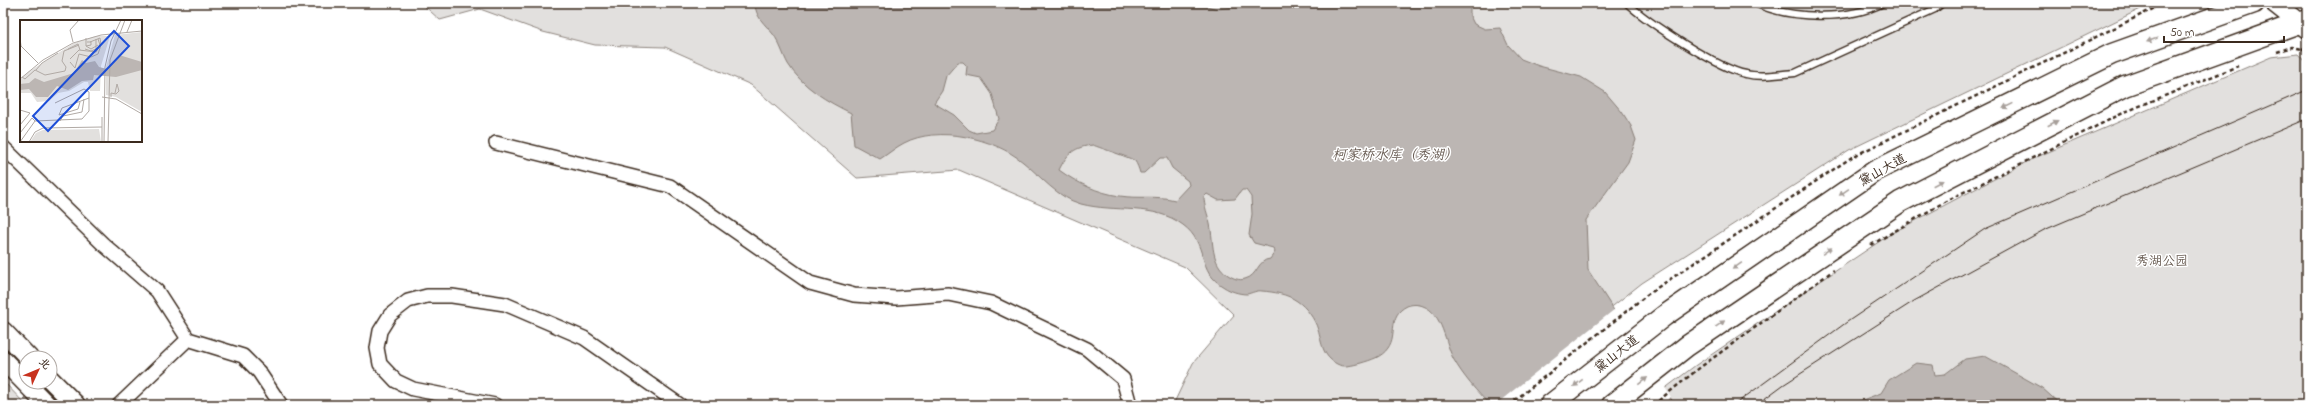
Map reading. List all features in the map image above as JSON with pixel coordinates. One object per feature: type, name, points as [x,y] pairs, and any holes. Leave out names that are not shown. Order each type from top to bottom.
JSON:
[{"type":"main road","name":"黛山大道","points":[[1550,405],[1664,316],[1875,171],[2112,54],[2254,3]]},
{"type":"main road","points":[[2274,3],[2304,24]]},
{"type":"main road","points":[[1612,405],[1687,346],[1900,202],[2125,86],[2304,24]]},
{"type":"main road","points":[[3,331],[21,350]]},
{"type":"main road","points":[[3,360],[47,405]]},
{"type":"main road","points":[[58,387],[76,405]]},
{"type":"street","points":[[496,143],[670,186],[810,283],[854,295],[896,298],[948,294],[991,303],[1087,349],[1123,379],[1130,405]]},
{"type":"street","points":[[3,147],[103,244],[157,291],[188,339],[243,356],[259,372],[281,405]]},
{"type":"street","points":[[495,405],[413,389],[396,382],[380,364],[377,348],[380,331],[390,315],[408,301],[427,296],[452,296],[505,304],[584,338],[680,405]]},
{"type":"street","points":[[119,405],[188,339]]},
{"type":"lane","points":[[1627,3],[1640,16],[1722,66],[1746,74],[1771,75],[1795,73],[1935,9],[1942,3]]},
{"type":"lane","points":[[1755,3],[1768,9],[1810,16],[1843,13],[1874,7],[1883,3]]},
{"type":"path","points":[[2273,53],[2292,47],[2302,49],[2307,52]]},
{"type":"path","points":[[2302,49],[2307,47]]},
{"type":"path","points":[[1867,248],[1946,201],[2125,112],[2245,63]]},
{"type":"path","points":[[1653,405],[1702,366],[1835,270]]},
{"type":"path","points":[[1509,405],[1648,294]]},
{"type":"green space","points":[[421,3],[2153,3],[1849,150],[1642,283],[1488,405],[1173,405],[1193,363],[1234,315],[1185,267],[959,170],[857,178],[751,85],[665,47],[595,45],[543,32],[480,9],[440,20]]},
{"type":"green space","name":"秀湖公园","points":[[2299,54],[2307,63],[2307,405],[1643,405],[1696,365],[1892,233],[2032,159],[2271,57]]},
{"type":"green space","points":[[3,381],[26,405],[3,405]]},
{"type":"water","name":"柯家桥水库（秀湖）","points":[[755,3],[1197,3],[1217,9],[1281,3],[1470,3],[1470,16],[1474,24],[1485,29],[1500,28],[1508,45],[1521,59],[1539,66],[1581,77],[1605,92],[1622,112],[1631,126],[1636,140],[1628,162],[1586,220],[1588,270],[1675,405],[1490,405],[1470,384],[1454,360],[1443,330],[1435,315],[1423,306],[1417,305],[1407,306],[1397,315],[1391,343],[1383,354],[1376,358],[1349,366],[1337,364],[1325,353],[1315,322],[1304,307],[1285,295],[1260,291],[1244,294],[1229,290],[1215,281],[1209,273],[1200,249],[1191,232],[1172,218],[1147,211],[1094,207],[1072,201],[1057,192],[1023,162],[1011,154],[997,146],[965,137],[933,135],[918,138],[904,143],[880,159],[854,145],[851,113],[825,99],[801,80],[788,64],[780,45],[761,20],[755,8]],"holes":[[[958,62],[963,62],[967,66],[966,75],[981,78],[992,94],[999,119],[992,130],[976,133],[969,130],[954,115],[934,103],[942,91],[946,76]],[[1093,145],[1135,161],[1140,173],[1144,173],[1160,158],[1167,158],[1172,168],[1188,181],[1189,185],[1175,200],[1112,195],[1096,190],[1080,183],[1059,170],[1065,159],[1072,152],[1076,149]],[[1242,190],[1246,190],[1251,197],[1252,214],[1249,235],[1254,243],[1273,248],[1275,252],[1270,259],[1262,262],[1253,275],[1243,280],[1236,279],[1228,275],[1222,270],[1215,258],[1204,197],[1207,194],[1218,200],[1235,199]]]},
{"type":"water","points":[[1985,356],[2042,388],[2061,405],[1849,405],[1881,393],[1889,380],[1916,363],[1933,365],[1935,375],[1945,374],[1965,359]]},
{"type":"pier","points":[[1615,309],[1671,397],[1662,405],[1495,405]]},
{"type":"tram line","points":[[1734,405],[1847,322],[1985,229],[2307,90]]},
{"type":"tram line","points":[[1756,405],[1783,385],[1914,301],[2044,230],[2307,119]]}]
